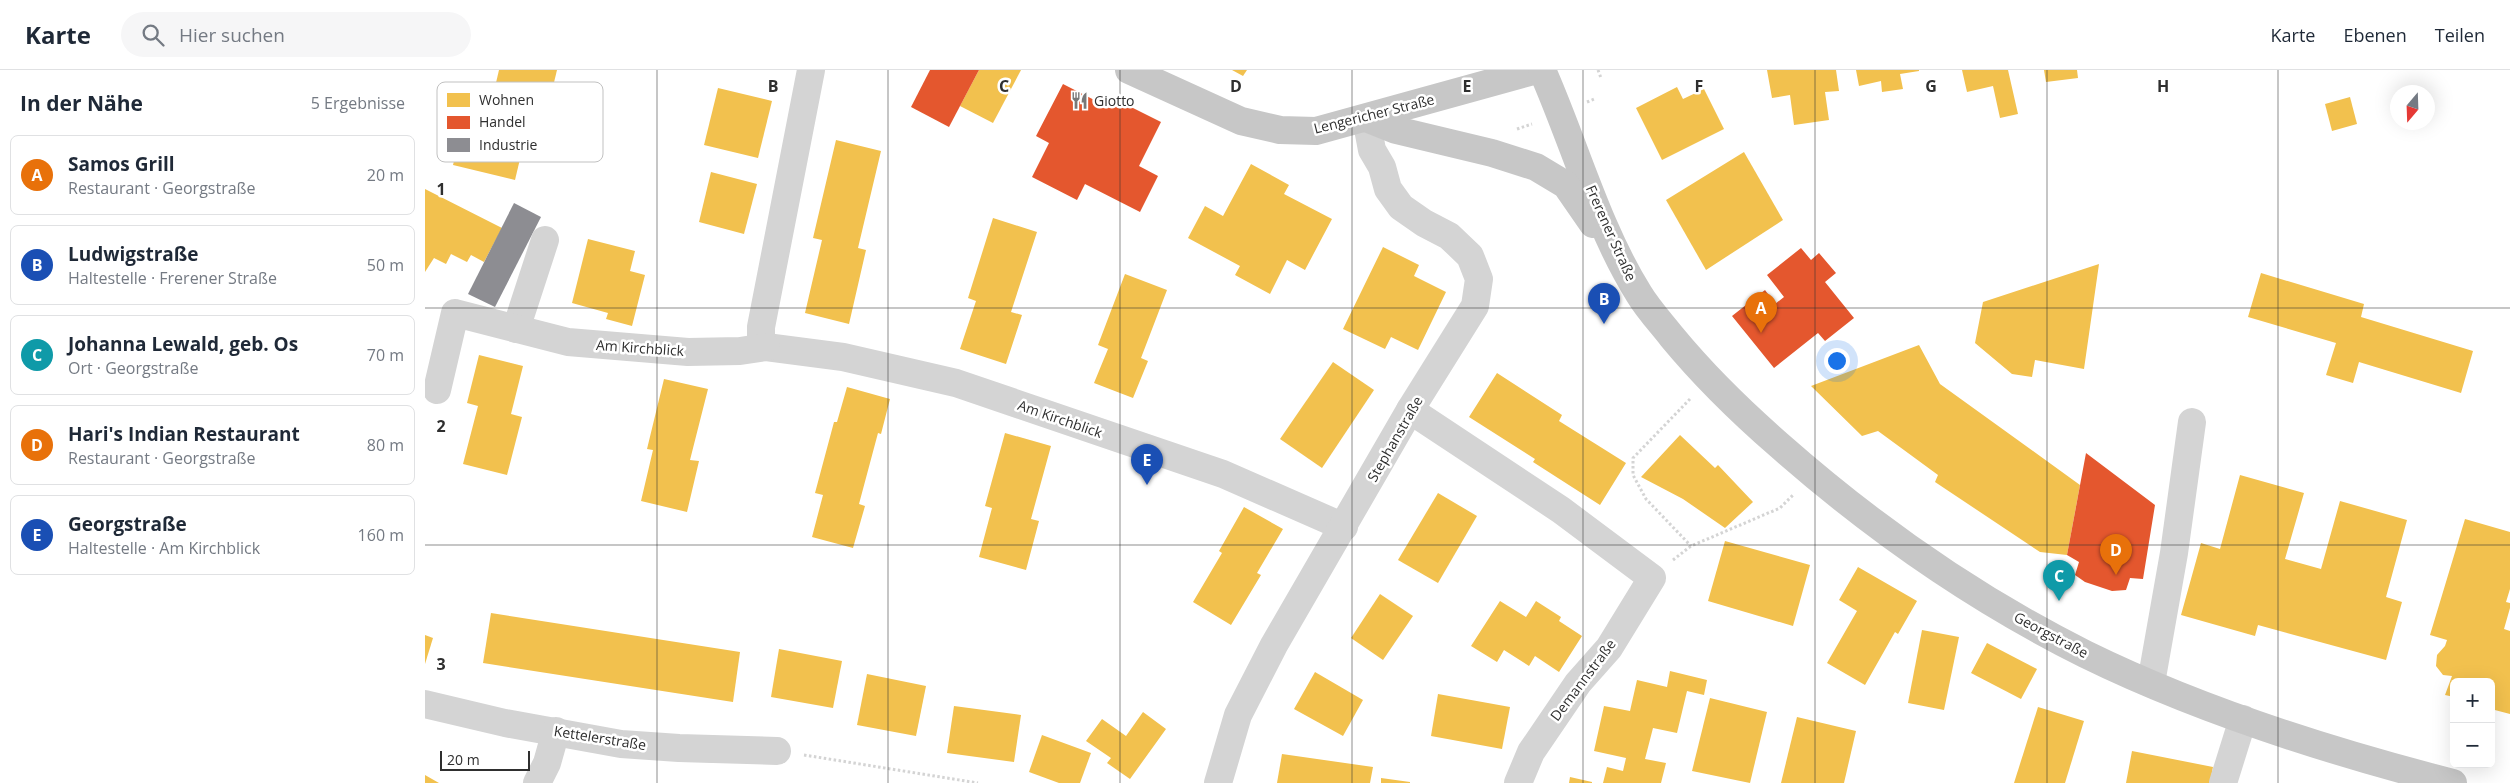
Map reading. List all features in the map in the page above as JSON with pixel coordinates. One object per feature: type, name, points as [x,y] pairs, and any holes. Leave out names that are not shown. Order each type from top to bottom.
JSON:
[{"type":"main road","name":"Lengericher Straße","points":[[1129,70],[1241,121],[1280,130],[1316,131],[1537,70]]},
{"type":"main road","name":"Frerener Straße","points":[[1542,70],[1617,252],[1639,294],[1709,380]]},
{"type":"main road","points":[[1367,118],[1396,130],[1492,153],[1536,168],[1566,185],[1587,216],[1617,252]]},
{"type":"main road","name":"Georgstraße","points":[[1709,380],[1743,414],[1813,475],[1885,532],[1997,606],[2086,654],[2151,683],[2243,719],[2384,765],[2453,783]]},
{"type":"street","points":[[766,347],[761,340],[761,327],[811,70]]},
{"type":"street","name":"Stephanstraße","points":[[1218,783],[1237,715],[1274,645],[1410,410],[1475,306],[1479,278],[1470,256],[1449,236],[1423,223],[1401,207],[1388,190],[1382,168],[1372,150],[1367,118]]},
{"type":"street","points":[[516,329],[545,240]]},
{"type":"street","name":"Am Kirchblick","points":[[437,390],[455,312],[567,342],[688,352],[740,351],[766,347],[843,357],[956,383],[1223,474],[1344,527]]},
{"type":"street","points":[[1410,410],[1561,510],[1651,578]]},
{"type":"street","points":[[2151,683],[2174,554],[2193,422]]},
{"type":"street","name":"Demannstraße","points":[[1518,783],[1531,752],[1578,683],[1609,648],[1651,578]]},
{"type":"street","name":"Kettelerstraße","points":[[425,704],[505,723],[621,744],[777,751]]},
{"type":"street","points":[[2223,783],[2243,719]]},
{"type":"street","points":[[537,783],[547,763],[556,731]]},
{"type":"path","points":[[1598,70],[1601,78]]},
{"type":"path","points":[[1691,546],[1646,499],[1633,475],[1633,458],[1709,380]]},
{"type":"path","points":[[1651,578],[1691,546],[1780,508],[1813,475]]},
{"type":"path","points":[[777,751],[978,783]]},
{"type":"building: Wohnen","points":[[499,70],[557,70],[554,82],[496,82]]},
{"type":"building: Wohnen","points":[[979,70],[1021,70],[993,123],[960,106]]},
{"type":"building: Wohnen","points":[[1232,70],[1247,70],[1243,76]]},
{"type":"building: Wohnen","points":[[1767,70],[1836,70],[1839,91],[1825,92],[1829,120],[1794,125],[1790,95],[1772,98]]},
{"type":"building: Wohnen","points":[[1856,70],[1919,71],[1900,74],[1903,89],[1882,92],[1881,81],[1859,86]]},
{"type":"building: Wohnen","points":[[1962,70],[2008,70],[2018,114],[2000,118],[1993,86],[1967,92]]},
{"type":"building: Wohnen","points":[[2044,70],[2077,70],[2078,78],[2046,82]]},
{"type":"building: Wohnen","points":[[1677,87],[1683,99],[1704,89],[1724,129],[1662,160],[1636,108]]},
{"type":"building: Wohnen","points":[[718,88],[772,101],[758,158],[704,145]]},
{"type":"building: Wohnen","points":[[2350,97],[2357,124],[2332,131],[2325,104]]},
{"type":"building: Wohnen","points":[[836,140],[881,151],[858,248],[866,250],[849,324],[805,313],[822,240],[813,238]]},
{"type":"building: Wohnen","points":[[1744,152],[1783,220],[1706,270],[1666,200]]},
{"type":"building: Wohnen","points":[[454,162],[519,162],[515,180],[453,165]]},
{"type":"building: Wohnen","points":[[1251,164],[1289,185],[1284,194],[1332,219],[1305,270],[1287,260],[1270,294],[1235,275],[1240,266],[1188,238],[1205,206],[1223,216]]},
{"type":"building: Wohnen","points":[[711,172],[757,184],[744,234],[699,222]]},
{"type":"building: Wohnen","points":[[425,189],[502,228],[484,262],[471,255],[467,262],[451,254],[446,264],[434,258],[425,272]]},
{"type":"building: Wohnen","points":[[993,218],[1037,232],[1011,312],[1022,315],[1006,364],[960,349],[976,301],[968,298]]},
{"type":"building: Wohnen","points":[[588,239],[635,251],[630,271],[645,275],[632,326],[606,319],[608,313],[572,303]]},
{"type":"building: Wohnen","points":[[1383,247],[1419,265],[1414,276],[1446,292],[1418,350],[1391,337],[1385,349],[1343,329]]},
{"type":"building: Wohnen","points":[[2099,264],[2084,369],[2035,360],[2032,377],[2012,374],[1975,343],[1983,302]]},
{"type":"building: Wohnen","points":[[2261,273],[2364,304],[2361,317],[2473,351],[2461,393],[2359,362],[2353,383],[2326,375],[2336,343],[2248,317]]},
{"type":"building: Wohnen","points":[[1125,274],[1167,290],[1141,358],[1148,361],[1133,398],[1094,383],[1108,349],[1098,345]]},
{"type":"building: Wohnen","points":[[1919,345],[1940,384],[2080,485],[2067,555],[2040,552],[1935,482],[1938,475],[1878,431],[1862,436],[1811,386]]},
{"type":"building: Wohnen","points":[[479,355],[523,366],[511,414],[522,417],[507,475],[463,464],[478,406],[467,403]]},
{"type":"building: Wohnen","points":[[1333,362],[1374,390],[1322,468],[1280,439]]},
{"type":"building: Wohnen","points":[[1497,373],[1562,415],[1559,421],[1626,463],[1600,505],[1533,462],[1535,459],[1469,417]]},
{"type":"building: Wohnen","points":[[664,379],[708,389],[690,460],[699,461],[687,512],[641,501],[653,450],[647,449]]},
{"type":"building: Wohnen","points":[[847,387],[890,399],[881,434],[878,433],[859,504],[865,506],[853,548],[812,537],[823,495],[815,493],[834,422],[837,422]]},
{"type":"building: Wohnen","points":[[1005,433],[1051,446],[1031,519],[1039,521],[1026,570],[979,557],[992,508],[985,506]]},
{"type":"building: Wohnen","points":[[1680,435],[1715,468],[1718,465],[1753,502],[1725,528],[1683,499],[1641,477]]},
{"type":"building: Wohnen","points":[[2240,475],[2304,493],[2285,559],[2321,569],[2340,501],[2407,520],[2386,597],[2402,602],[2386,660],[2258,625],[2255,636],[2181,615],[2201,543],[2220,549]]},
{"type":"building: Wohnen","points":[[1438,493],[1477,516],[1438,583],[1398,560]]},
{"type":"building: Wohnen","points":[[1244,507],[1283,529],[1257,573],[1261,575],[1231,625],[1193,602],[1222,553],[1219,551]]},
{"type":"building: Wohnen","points":[[2465,519],[2510,532],[2510,589],[2506,602],[2510,603],[2510,608],[2504,629],[2510,631],[2510,714],[2495,710],[2495,678],[2451,678],[2452,676],[2443,675],[2436,666],[2437,655],[2445,646],[2447,640],[2430,635]]},
{"type":"building: Wohnen","points":[[1725,541],[1810,565],[1793,626],[1708,601]]},
{"type":"building: Wohnen","points":[[1858,567],[1917,601],[1898,634],[1895,632],[1865,685],[1827,663],[1857,611],[1839,600]]},
{"type":"building: Wohnen","points":[[1380,594],[1413,616],[1383,660],[1351,638]]},
{"type":"building: Wohnen","points":[[1500,601],[1526,617],[1536,601],[1561,617],[1559,621],[1582,636],[1559,672],[1535,656],[1529,666],[1504,650],[1497,662],[1471,646]]},
{"type":"building: Wohnen","points":[[491,613],[740,652],[733,702],[483,663]]},
{"type":"building: Wohnen","points":[[1922,630],[1959,637],[1944,710],[1908,703]]},
{"type":"building: Wohnen","points":[[425,635],[433,638],[425,664]]},
{"type":"building: Wohnen","points":[[1987,643],[2037,669],[2021,699],[1971,673]]},
{"type":"building: Wohnen","points":[[779,649],[842,661],[833,708],[771,697]]},
{"type":"building: Wohnen","points":[[1670,671],[1707,680],[1704,695],[1687,691],[1677,733],[1653,728],[1645,759],[1666,763],[1661,783],[1603,783],[1607,767],[1623,771],[1626,758],[1594,751],[1604,706],[1630,711],[1637,680],[1667,687]]},
{"type":"building: Wohnen","points":[[1315,672],[1363,700],[1343,736],[1294,709]]},
{"type":"building: Wohnen","points":[[867,674],[926,686],[916,736],[857,725]]},
{"type":"building: Wohnen","points":[[2450,681],[2450,696],[2445,695]]},
{"type":"building: Wohnen","points":[[1438,694],[1510,707],[1502,749],[1431,736]]},
{"type":"building: Wohnen","points":[[1710,698],[1767,712],[1750,783],[1692,771]]},
{"type":"building: Wohnen","points":[[954,706],[1021,715],[1014,762],[947,753]]},
{"type":"building: Wohnen","points":[[2038,707],[2084,721],[2065,783],[2014,783]]},
{"type":"building: Wohnen","points":[[1143,712],[1166,729],[1130,779],[1107,763],[1111,758],[1086,741],[1102,719],[1126,736]]},
{"type":"building: Wohnen","points":[[1797,717],[1856,731],[1844,783],[1781,783]]},
{"type":"building: Wohnen","points":[[1042,735],[1091,753],[1080,783],[1059,783],[1029,772]]},
{"type":"building: Wohnen","points":[[2132,751],[2213,767],[2210,783],[2126,783]]},
{"type":"building: Wohnen","points":[[1282,754],[1373,767],[1370,783],[1277,783]]},
{"type":"building: Wohnen","points":[[425,775],[439,783],[425,783]]},
{"type":"building: Wohnen","points":[[1570,777],[1592,782],[1592,783],[1569,783]]},
{"type":"building: Wohnen","points":[[1381,778],[1410,782],[1410,783],[1381,783]]},
{"type":"building: Handel","points":[[930,70],[979,70],[949,127],[911,107]]},
{"type":"building: Handel","points":[[1063,84],[1110,108],[1115,99],[1161,122],[1139,166],[1158,176],[1140,212],[1085,184],[1077,200],[1032,177],[1049,143],[1036,136]]},
{"type":"building: Handel","points":[[1801,248],[1811,260],[1819,253],[1836,273],[1825,282],[1854,318],[1825,341],[1818,333],[1774,368],[1732,316],[1765,290],[1775,304],[1784,297],[1767,275]]},
{"type":"building: Handel","points":[[2086,453],[2155,505],[2143,579],[2130,578],[2126,590],[2112,591],[2085,582],[2075,575],[2079,562],[2067,555]]},
{"type":"building: Industrie","points":[[514,203],[541,217],[495,307],[468,294]]},
{"type":"place","name":"Giotto","points":[[1080,101]]},
{"type":"place","name":"Ludwigstraße","points":[[1604,324]]},
{"type":"place","name":"Samos Grill","points":[[1761,333]]},
{"type":"place","name":"Georgstraße","points":[[1147,485]]},
{"type":"place","name":"Hari's Indian Restaurant","points":[[2116,575]]},
{"type":"place","name":"Johanna Lewald, geb. Os","points":[[2059,601]]}]
